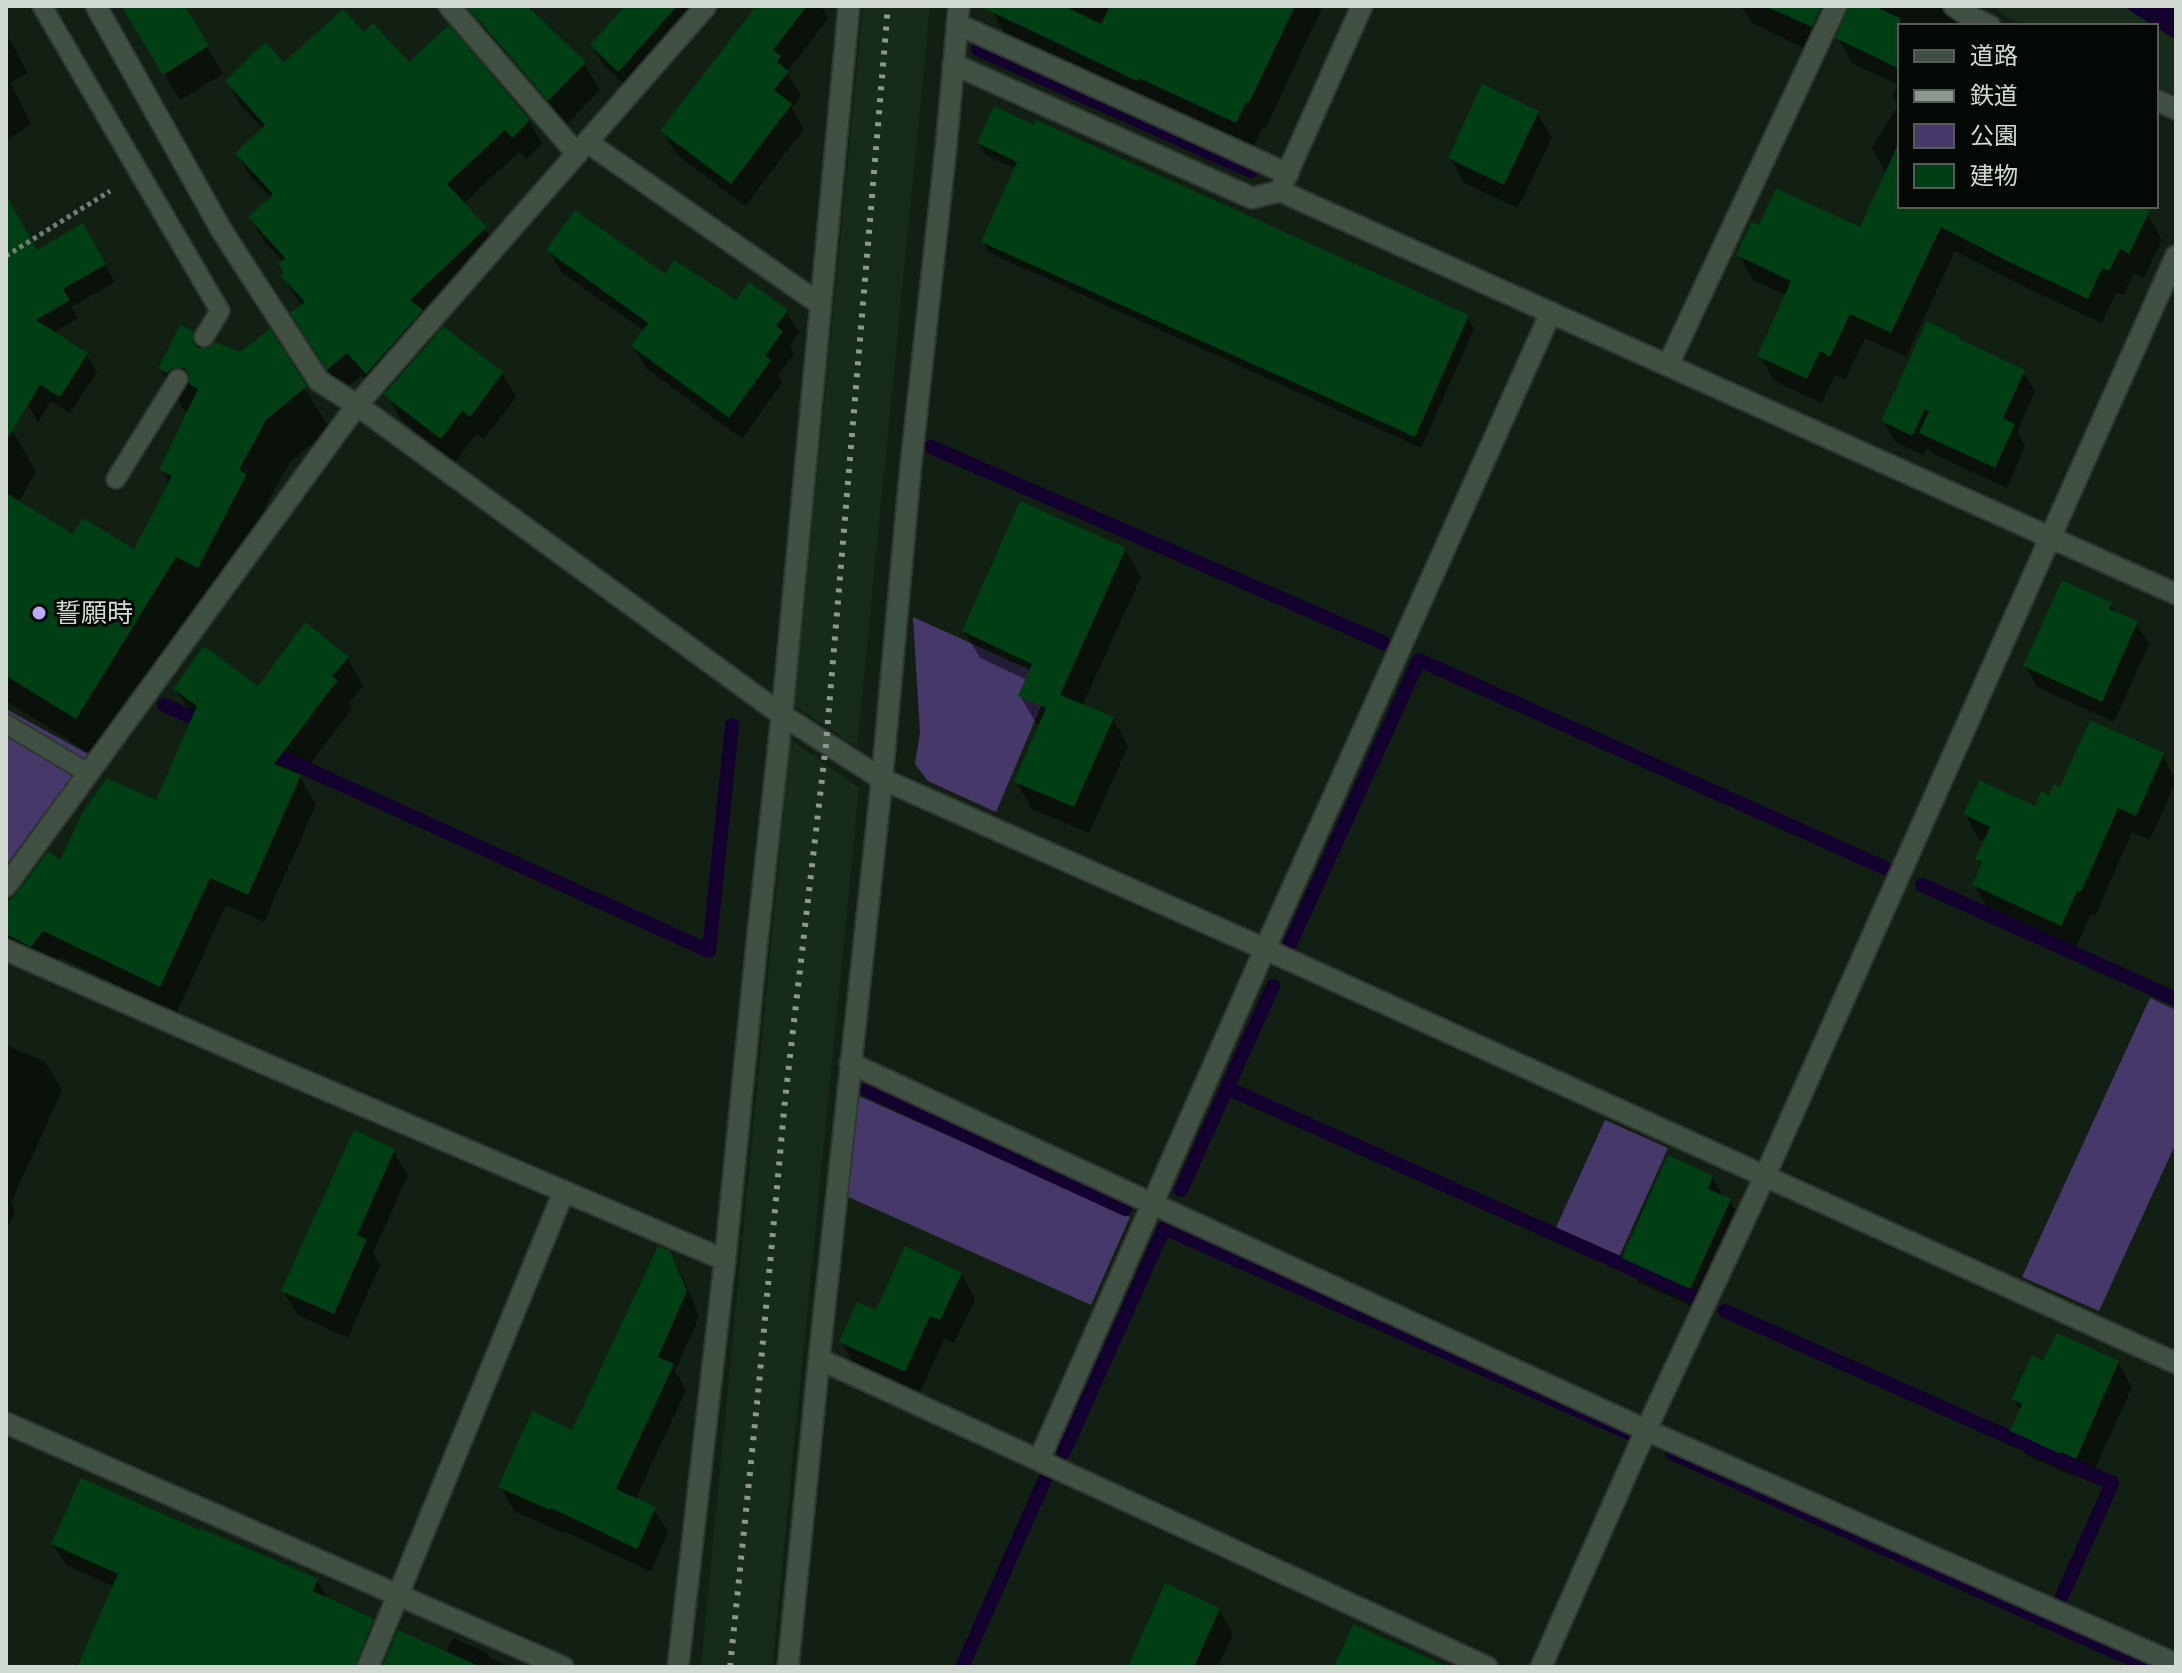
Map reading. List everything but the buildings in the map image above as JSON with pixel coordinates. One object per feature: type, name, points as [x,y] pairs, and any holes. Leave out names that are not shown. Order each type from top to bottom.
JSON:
[{"type":"street","points":[[96,6],[222,231],[319,381],[357,405],[782,715],[882,779],[1265,949],[2176,1363]]},
{"type":"street","points":[[449,6],[582,148],[820,304]]},
{"type":"street","points":[[6,886],[357,405],[706,6]]},
{"type":"street","points":[[678,1667],[725,1260],[782,715],[849,6]]},
{"type":"street","points":[[953,64],[1252,198],[1284,182],[1362,6]]},
{"type":"street","points":[[1668,365],[1836,6]]},
{"type":"street","points":[[1954,6],[1986,24]]},
{"type":"street","points":[[788,1667],[882,779],[910,473],[958,15],[1284,182],[1551,312],[2176,594]]},
{"type":"street","points":[[1541,1667],[1646,1430],[1765,1176],[2176,256]]},
{"type":"street","points":[[1039,1460],[1551,312]]},
{"type":"street","points":[[6,950],[725,1260]]},
{"type":"street","points":[[850,1063],[1646,1430],[2176,1664]]},
{"type":"street","points":[[368,1667],[564,1191]]},
{"type":"street","points":[[819,1359],[1487,1667]]},
{"type":"street","points":[[6,1423],[563,1667]]},
{"type":"lane","points":[[42,6],[220,311],[204,337]]},
{"type":"lane","points":[[116,479],[178,379]]},
{"type":"lane","points":[[6,724],[88,773]]},
{"type":"path","points":[[6,256],[140,173]]},
{"type":"shaded area","points":[[863,6],[930,6],[857,747],[795,706]]},
{"type":"shaded area","points":[[1992,6],[2176,6],[2176,95],[2158,87],[2158,24],[2023,24]]},
{"type":"shaded area","points":[[2123,6],[2176,6],[2176,40],[2158,28],[2158,24],[2151,24]]},
{"type":"shaded area","points":[[791,740],[859,788],[772,1667],[701,1667]]},
{"type":"green space","points":[[913,617],[1052,680],[996,812],[928,781],[915,764],[920,733]]},
{"type":"green space","points":[[6,709],[88,754],[6,865]]},
{"type":"green space","points":[[2150,998],[2176,1010],[2176,1143],[2099,1311],[2022,1277]]},
{"type":"green space","points":[[859,1096],[1130,1217],[1091,1305],[844,1195]]},
{"type":"green space","points":[[1605,1120],[1668,1148],[1618,1259],[1555,1230]]},
{"type":"waterway","points":[[978,49],[1251,171]]},
{"type":"waterway","points":[[931,447],[1384,643]]},
{"type":"waterway","points":[[1290,944],[1419,660],[1885,868]]},
{"type":"waterway","points":[[164,705],[207,724]]},
{"type":"waterway","points":[[263,749],[709,951],[732,725]]},
{"type":"waterway","points":[[1922,885],[2176,999]]},
{"type":"waterway","points":[[1181,1190],[1273,986]]},
{"type":"waterway","points":[[1227,1088],[1693,1296]]},
{"type":"waterway","points":[[867,1090],[1125,1209]]},
{"type":"waterway","points":[[1064,1452],[1164,1228],[1629,1433]]},
{"type":"waterway","points":[[1725,1311],[2112,1483],[2062,1596]]},
{"type":"waterway","points":[[1672,1453],[2149,1667]]},
{"type":"waterway","points":[[962,1667],[1046,1477]]},
{"type":"railway","points":[[730,1667],[785,1100],[826,744],[888,6]]},
{"type":"place","name":"誓願時","points":[[39,613]]}]
